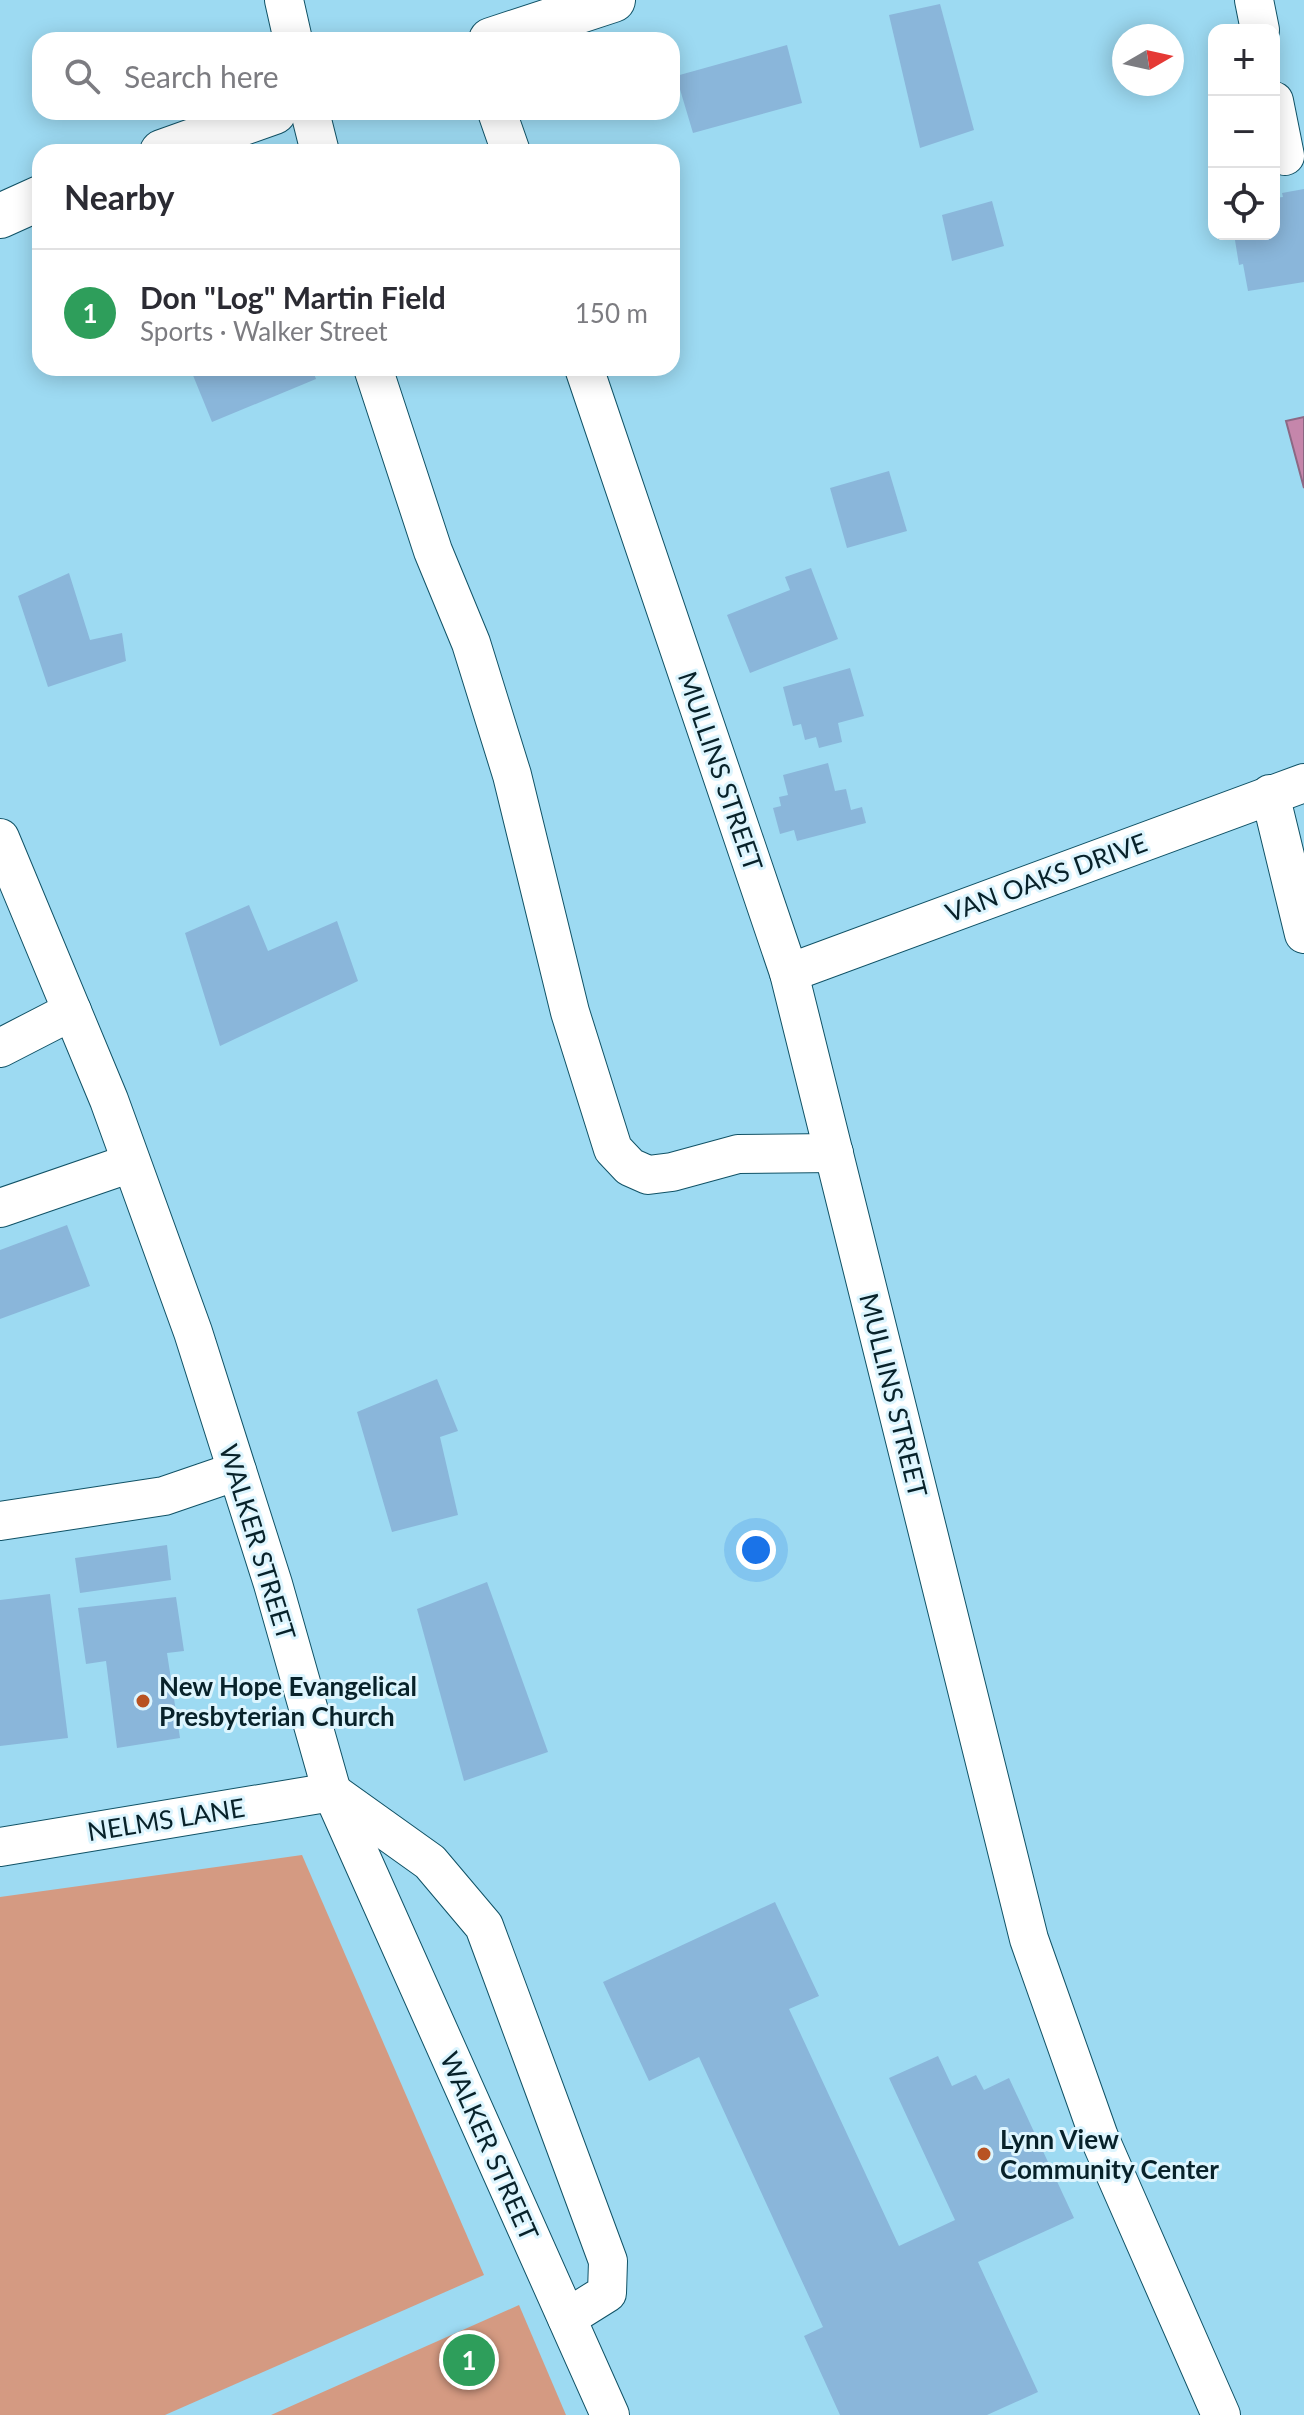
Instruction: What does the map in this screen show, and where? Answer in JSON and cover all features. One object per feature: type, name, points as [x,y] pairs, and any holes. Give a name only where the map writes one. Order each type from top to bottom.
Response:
[{"type":"main road","points":[[515,32],[613,0]]},
{"type":"main road","points":[[184,144],[252,120]]},
{"type":"main road","points":[[0,216],[32,202]]},
{"type":"street","points":[[284,0],[291,32]]},
{"type":"street","points":[[1254,0],[1259,24]]},
{"type":"street","points":[[312,120],[318,144]]},
{"type":"street","points":[[500,120],[508,144]]},
{"type":"street","points":[[1280,131],[1285,156]]},
{"type":"street","points":[[376,376],[433,551],[471,643],[512,775],[570,1012],[613,1149],[630,1167],[648,1175],[672,1172],[738,1154],[834,1153]]},
{"type":"street","name":"MULLINS STREET","points":[[587,376],[789,973],[1029,1939],[1099,2137],[1221,2415]]},
{"type":"street","points":[[1287,788],[1304,934]]},
{"type":"street","name":"VAN OAKS DRIVE","points":[[789,973],[1287,788]]},
{"type":"street","name":"WALKER STREET","points":[[0,838],[72,1011],[193,1332],[273,1584],[332,1792],[610,2415]]},
{"type":"street","points":[[0,1048],[72,1011]]},
{"type":"street","points":[[0,1208],[131,1163]]},
{"type":"street","points":[[0,1521],[164,1496],[237,1471]]},
{"type":"street","points":[[332,1792],[430,1862],[484,1926],[608,2261],[607,2293],[567,2318]]},
{"type":"street","name":"NELMS LANE","points":[[0,1847],[332,1792]]},
{"type":"shaded area","points":[[1304,417],[1304,488],[1286,421]]},
{"type":"shaded area","points":[[302,1855],[484,2275],[165,2415],[0,2415],[0,1897]]},
{"type":"shaded area","points":[[519,2305],[566,2415],[271,2415]]},
{"type":"building","points":[[940,4],[974,130],[920,148],[889,15]]},
{"type":"building","points":[[787,45],[802,103],[693,133],[680,89],[680,75]]},
{"type":"building","points":[[1304,189],[1304,282],[1248,291],[1235,240],[1280,240],[1282,193]]},
{"type":"building","points":[[992,201],[1004,246],[952,261],[942,215]]},
{"type":"building","points":[[193,376],[315,376],[316,379],[212,422]]},
{"type":"building","points":[[889,471],[907,531],[847,548],[830,488]]},
{"type":"building","points":[[811,568],[838,639],[750,673],[727,615],[790,590],[785,577]]},
{"type":"building","points":[[69,573],[90,640],[122,633],[126,661],[48,687],[18,596]]},
{"type":"building","points":[[850,668],[864,716],[838,723],[842,742],[819,748],[816,737],[805,740],[801,724],[793,726],[783,687]]},
{"type":"building","points":[[828,763],[835,791],[846,789],[851,810],[862,807],[866,823],[797,841],[794,830],[780,834],[773,808],[781,806],[779,797],[788,795],[783,775]]},
{"type":"building","points":[[249,905],[268,951],[337,921],[358,981],[220,1046],[185,933]]},
{"type":"building","points":[[67,1225],[90,1286],[0,1319],[0,1250]]},
{"type":"building","points":[[437,1379],[458,1431],[440,1437],[458,1515],[392,1532],[357,1412]]},
{"type":"building","points":[[167,1545],[171,1580],[80,1593],[75,1558]]},
{"type":"building","points":[[487,1582],[548,1752],[464,1781],[417,1609]]},
{"type":"building","points":[[50,1594],[68,1738],[0,1746],[0,1600]]},
{"type":"building","name":"New Hope Evangelical Presbyterian Church","points":[[176,1597],[184,1651],[167,1653],[180,1738],[117,1748],[106,1661],[86,1664],[78,1608]]},
{"type":"building","name":"Lynn View Community Center","points":[[775,1902],[819,1996],[789,2009],[899,2246],[955,2220],[889,2078],[938,2056],[952,2086],[976,2075],[984,2090],[1009,2078],[1074,2218],[978,2262],[1038,2392],[987,2415],[840,2415],[804,2336],[823,2327],[699,2057],[649,2081],[603,1982]]},
{"type":"place","name":"New Hope Evangelical Presbyterian Church","points":[[143,1701]]},
{"type":"place","name":"Lynn View Community Center","points":[[984,2154]]},
{"type":"place","name":"Don \"Log\" Martin Field","points":[[469,2360]]}]
